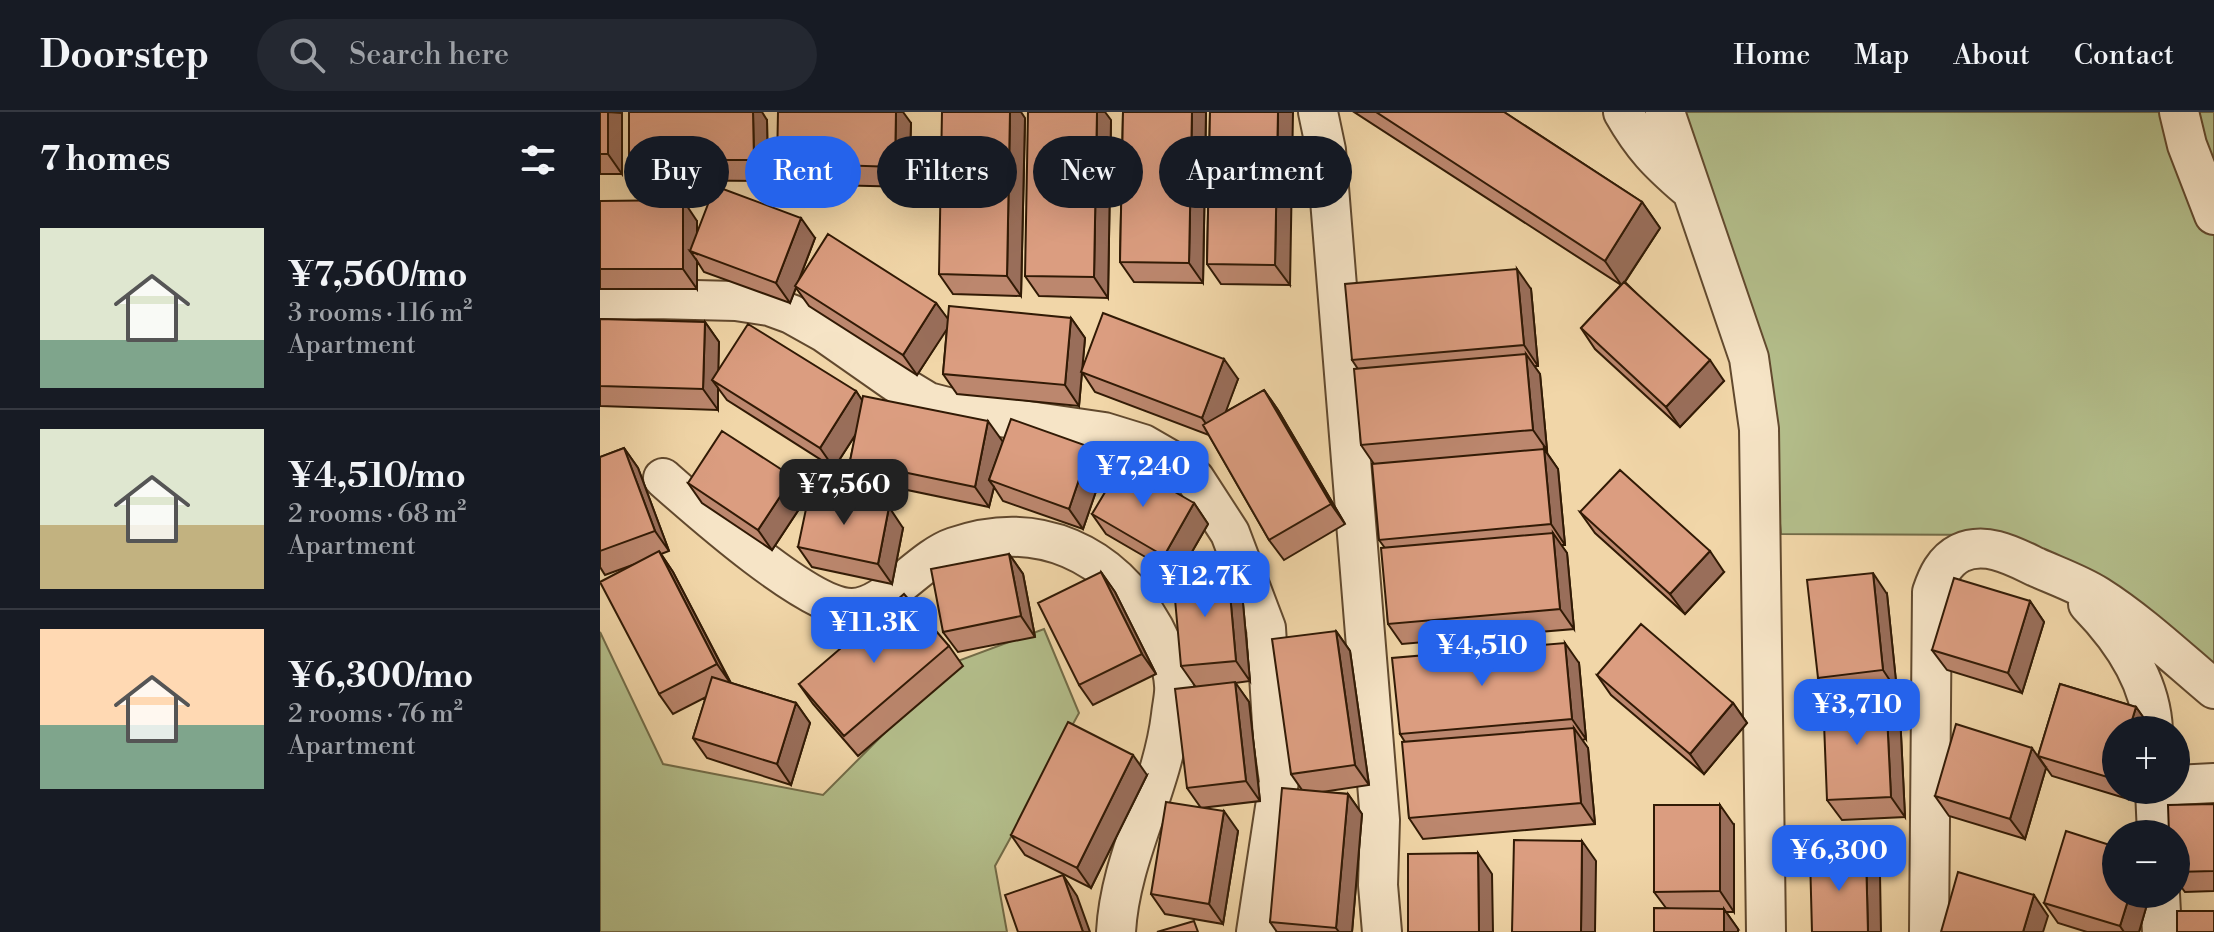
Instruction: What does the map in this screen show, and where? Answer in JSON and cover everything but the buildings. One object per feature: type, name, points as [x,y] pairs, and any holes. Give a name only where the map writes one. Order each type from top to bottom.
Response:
[{"type":"street","points":[[1318,112],[1326,150],[1380,820],[1378,885],[1382,932]]},
{"type":"street","points":[[1623,112],[1638,139],[1692,191]]},
{"type":"street","points":[[1665,112],[1749,358],[1759,429],[1766,932]]},
{"type":"street","points":[[2179,112],[2187,145],[2214,215]]},
{"type":"street","points":[[600,300],[736,301],[769,306],[825,333],[928,402],[970,412],[1104,432],[1143,444],[1195,479],[1230,533],[1266,628],[1273,739],[1279,781],[1256,932]]},
{"type":"street","points":[[663,478],[721,529],[803,589],[835,605],[852,608],[868,605],[930,559],[952,548],[975,541],[1004,538],[1053,542],[1077,550],[1120,581],[1145,612],[1167,652],[1174,685],[1163,759],[1125,877],[1116,932]]},
{"type":"street","points":[[1929,932],[1932,592],[1949,560],[1968,550],[1983,548],[2003,552],[2096,595],[2135,622],[2214,689]]},
{"type":"street","points":[[2064,580],[2107,624],[2143,681],[2152,716]]},
{"type":"street","points":[[2190,784],[2214,783]]},
{"type":"street","points":[[2161,908],[2162,932]]},
{"type":"green space","points":[[1681,112],[2214,112],[2214,678],[2000,535],[1781,534],[1765,367]]},
{"type":"green space","points":[[1044,629],[1079,713],[995,866],[1007,932],[600,932],[600,632],[663,764],[823,795],[955,662]]}]
